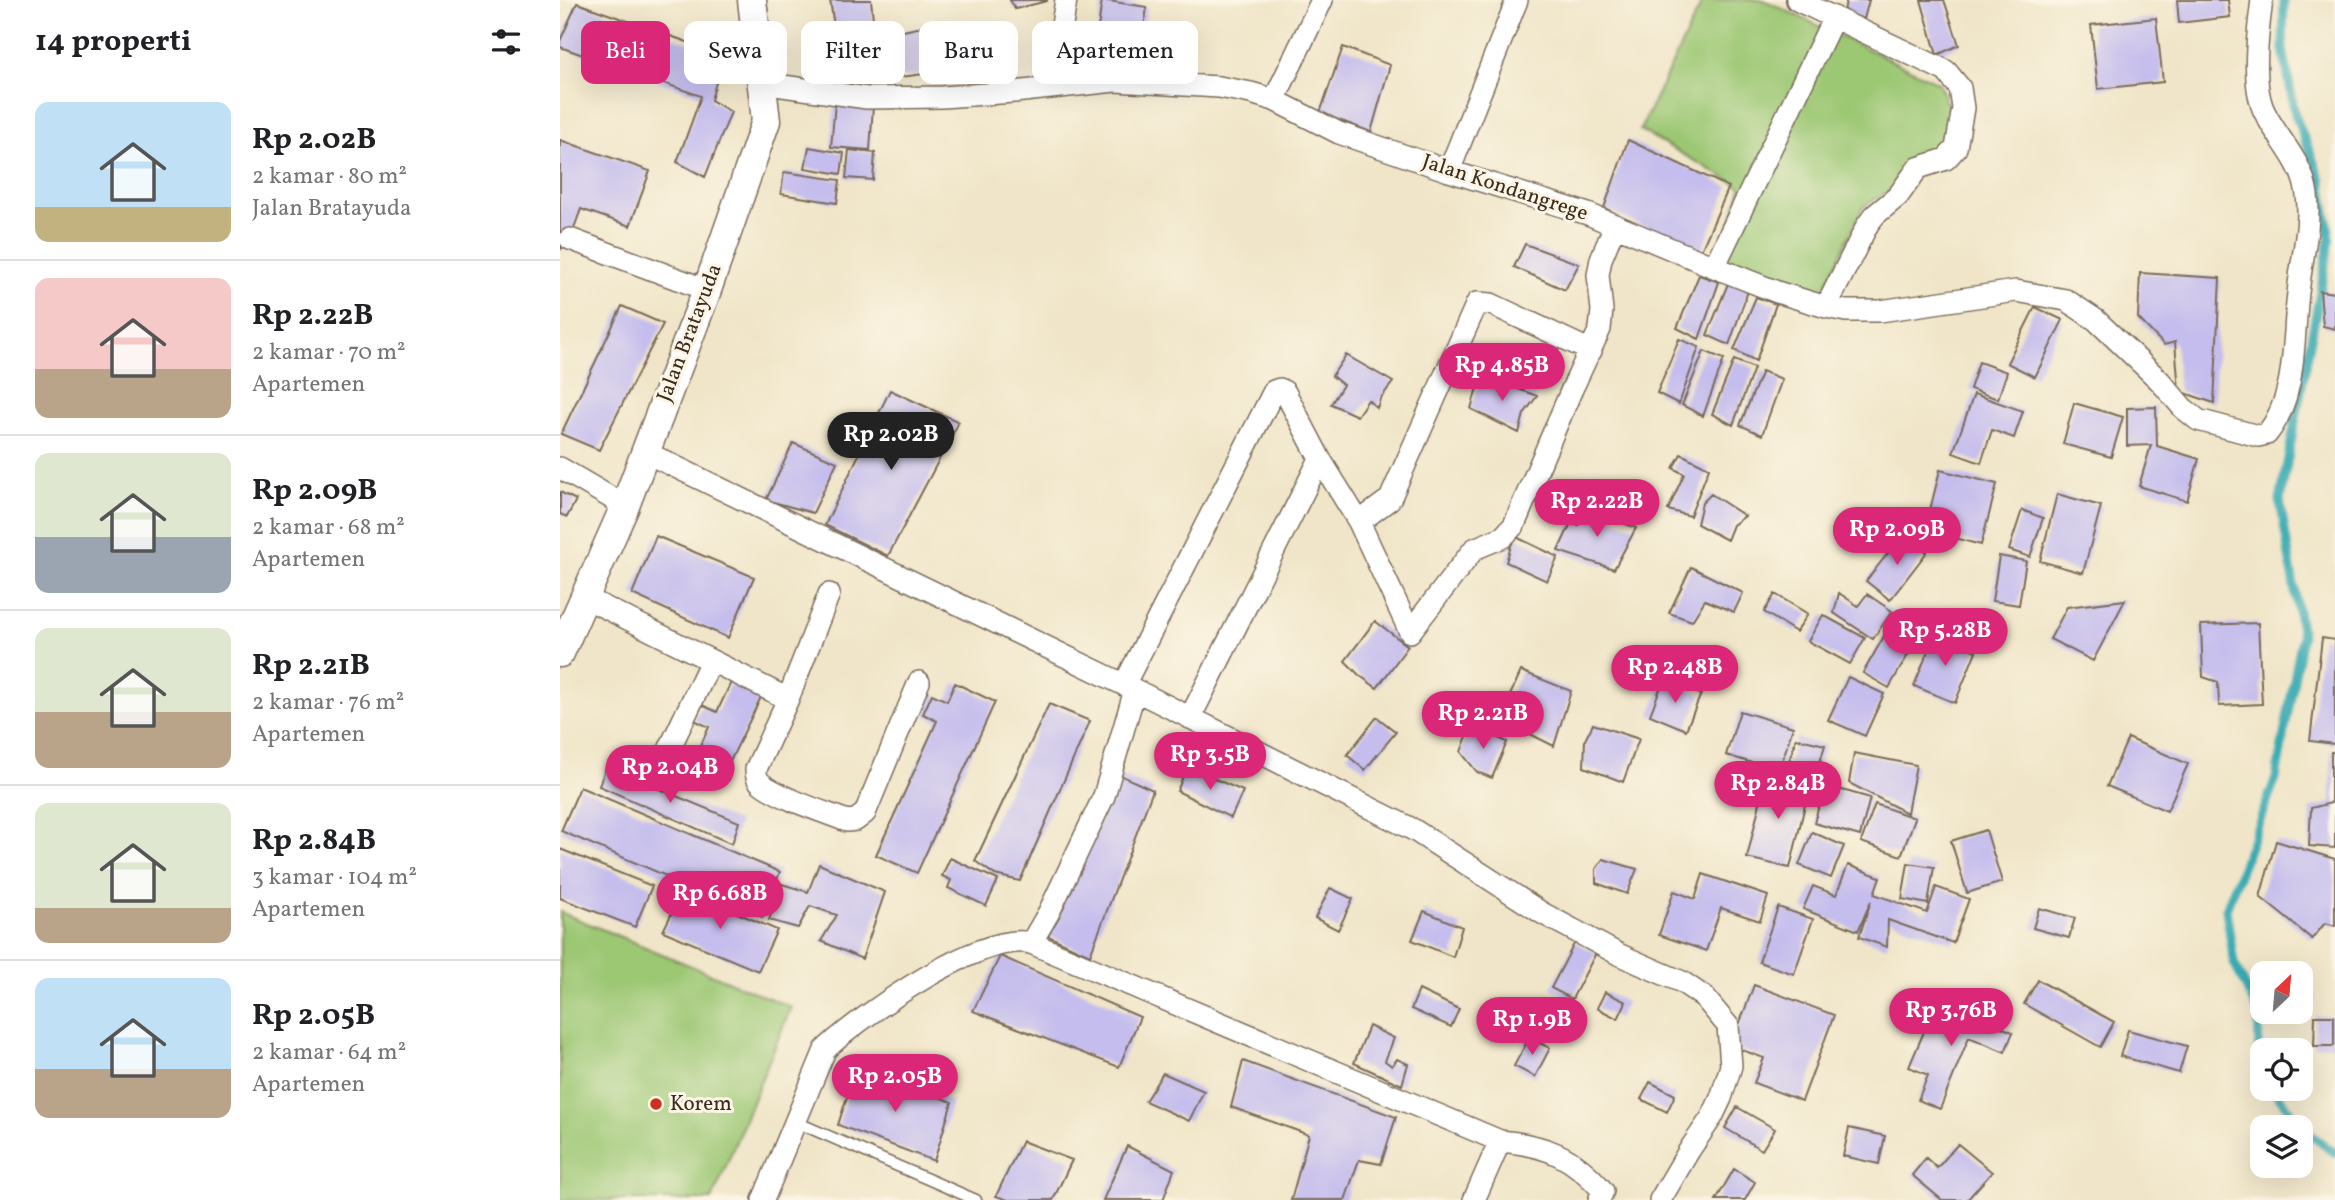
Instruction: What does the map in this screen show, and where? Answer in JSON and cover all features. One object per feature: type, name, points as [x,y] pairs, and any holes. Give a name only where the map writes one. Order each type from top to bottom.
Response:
[{"type":"street","name":"Jalan Bratayuda","points":[[752,0],[755,21]]},
{"type":"street","points":[[1052,88],[1066,0]]},
{"type":"street","points":[[1274,100],[1322,0]]},
{"type":"street","points":[[1449,171],[1517,0]]},
{"type":"street","points":[[1797,0],[1947,71],[1960,88],[1963,108],[1956,148],[1946,159],[1918,168],[1898,196],[1875,215],[1826,307]]},
{"type":"street","name":"Jalan Kondangrege","points":[[769,84],[867,98],[942,97],[1115,81],[1219,87],[1274,100],[1339,133],[1449,171],[1588,214],[1777,292],[1826,307],[1846,311],[1880,311],[2016,290],[2066,300],[2096,320],[2198,420],[2258,436],[2267,434],[2278,416],[2295,350],[2298,287],[2306,237],[2307,195],[2295,158],[2263,109],[2258,83],[2262,0]]},
{"type":"street","points":[[1714,267],[1834,17]]},
{"type":"street","name":"Jalan Bratayuda","points":[[560,653],[625,506],[708,290],[766,121],[762,84]]},
{"type":"street","points":[[1031,943],[1049,912],[1104,796],[1130,687],[1274,391],[1280,389],[1285,392],[1320,459],[1359,522],[1410,632],[1474,549],[1503,537],[1514,525],[1600,329],[1602,310],[1598,275],[1601,259],[1615,225]]},
{"type":"street","points":[[570,239],[708,290]]},
{"type":"street","points":[[1359,522],[1390,499],[1477,303],[1491,304],[1591,351]]},
{"type":"street","points":[[645,452],[1130,687],[1413,830],[1542,913],[1620,955],[1682,982],[1704,997],[1728,1026],[1731,1066],[1712,1117],[1660,1200]]},
{"type":"street","points":[[1190,718],[1320,459]]},
{"type":"street","points":[[560,468],[625,506]]},
{"type":"street","points":[[829,594],[788,699],[756,769],[757,778],[762,784],[846,821],[852,821],[866,813],[919,682]]},
{"type":"street","points":[[586,598],[788,699]]},
{"type":"street","points":[[667,754],[711,661]]},
{"type":"street","points":[[763,1200],[825,1050],[915,983],[996,944],[1019,940],[1500,1141],[1524,1143],[1557,1153],[1586,1171],[1604,1191],[1599,1200]]},
{"type":"street","points":[[1474,1200],[1500,1141]]},
{"type":"lane","points":[[796,1122],[976,1200]]},
{"type":"green space","points":[[1703,0],[1764,0],[1939,83],[1950,112],[1941,145],[1903,164],[1894,187],[1863,207],[1822,293],[1721,257],[1741,187],[1640,130]]},
{"type":"green space","name":"Korem","points":[[560,912],[791,1007],[712,1200],[560,1200]]},
{"type":"building","points":[[830,0],[871,0],[873,21],[833,21]]},
{"type":"building","points":[[1010,0],[1047,0],[1047,1],[1015,9]]},
{"type":"building","points":[[1102,0],[1147,7],[1145,21],[1099,21]]},
{"type":"building","points":[[1846,0],[1869,0],[1864,19],[1844,12]]},
{"type":"building","points":[[1921,0],[1944,0],[1959,45],[1937,55]]},
{"type":"building","points":[[2177,0],[2228,0],[2230,17],[2179,23]]},
{"type":"building","points":[[577,3],[628,21],[581,21],[581,54],[560,47],[560,41]]},
{"type":"building","points":[[2156,18],[2163,82],[2098,89],[2091,25]]},
{"type":"building","points":[[919,28],[919,75],[905,77],[905,31]]},
{"type":"building","points":[[670,36],[684,41],[684,84],[716,84],[711,100],[731,112],[705,177],[677,162],[701,96],[666,84],[670,84]]},
{"type":"building","points":[[1343,47],[1390,65],[1371,132],[1320,113]]},
{"type":"building","points":[[835,103],[873,106],[870,150],[831,147]]},
{"type":"building","points":[[560,140],[650,171],[630,226],[581,209],[570,239],[560,250]]},
{"type":"building","points":[[1628,140],[1729,187],[1700,253],[1604,208]]},
{"type":"building","points":[[809,147],[844,153],[841,174],[805,168]]},
{"type":"building","points":[[849,150],[875,153],[873,180],[846,178]]},
{"type":"building","points":[[784,172],[840,180],[837,203],[781,194]]},
{"type":"building","points":[[1525,244],[1579,264],[1565,290],[1514,267]]},
{"type":"building","points":[[2140,273],[2220,278],[2214,403],[2179,391],[2175,342],[2164,345],[2138,318]]},
{"type":"building","points":[[1699,275],[1719,282],[1699,339],[1677,328]]},
{"type":"building","points":[[1729,281],[1749,288],[1729,345],[1707,335]]},
{"type":"building","points":[[2320,291],[2335,293],[2335,329],[2323,326]]},
{"type":"building","points":[[1756,297],[1776,304],[1756,361],[1734,350]]},
{"type":"building","points":[[622,306],[663,324],[599,450],[561,434]]},
{"type":"building","points":[[2035,307],[2063,320],[2035,377],[2007,363]]},
{"type":"building","points":[[1679,339],[1699,347],[1679,404],[1657,393]]},
{"type":"building","points":[[1704,351],[1724,359],[1703,416],[1682,405]]},
{"type":"building","points":[[1346,355],[1393,382],[1380,399],[1377,408],[1368,400],[1357,416],[1331,404],[1343,385],[1332,376]]},
{"type":"building","points":[[1734,360],[1754,368],[1733,425],[1712,414]]},
{"type":"building","points":[[1979,362],[2007,372],[1998,399],[1970,389]]},
{"type":"building","points":[[1762,371],[1782,379],[1762,435],[1740,425]]},
{"type":"building","points":[[1486,377],[1537,396],[1524,414],[1519,433],[1471,409],[1476,391]]},
{"type":"building","points":[[890,390],[959,422],[888,556],[825,525]]},
{"type":"building","points":[[1974,394],[2023,411],[2014,438],[1992,430],[1981,463],[1953,453]]},
{"type":"building","points":[[2074,403],[2123,417],[2111,457],[2063,444]]},
{"type":"building","points":[[2156,407],[2157,446],[2199,459],[2187,501],[2139,486],[2151,445],[2127,446],[2127,408]]},
{"type":"building","points":[[793,443],[837,462],[813,513],[766,500]]},
{"type":"building","points":[[1681,454],[1709,468],[1690,516],[1668,510],[1684,474],[1673,468]]},
{"type":"building","points":[[1940,470],[1997,484],[1981,545],[1925,530]]},
{"type":"building","points":[[560,492],[576,500],[567,517],[560,514]]},
{"type":"building","points":[[1711,494],[1745,516],[1733,525],[1727,540],[1697,524],[1702,503]]},
{"type":"building","points":[[2057,494],[2101,506],[2083,573],[2040,561]]},
{"type":"building","points":[[1585,508],[1636,528],[1614,569],[1558,551],[1570,525],[1578,525]]},
{"type":"building","points":[[2022,510],[2043,518],[2030,557],[2009,550]]},
{"type":"building","points":[[1904,533],[1927,552],[1890,600],[1866,581]]},
{"type":"building","points":[[656,536],[754,577],[728,638],[632,594]]},
{"type":"building","points":[[1514,536],[1558,557],[1547,581],[1506,562]]},
{"type":"building","points":[[1999,556],[2026,561],[2019,605],[1992,601]]},
{"type":"building","points":[[1691,567],[1743,593],[1734,612],[1705,600],[1692,621],[1669,613]]},
{"type":"building","points":[[1839,593],[1858,606],[1867,594],[1892,611],[1873,639],[1834,613]]},
{"type":"building","points":[[1775,594],[1808,614],[1796,632],[1764,612]]},
{"type":"building","points":[[2125,600],[2093,661],[2050,639],[2067,607]]},
{"type":"building","points":[[1899,610],[1925,625],[1889,688],[1863,673]]},
{"type":"building","points":[[1823,615],[1865,638],[1850,664],[1808,641]]},
{"type":"building","points":[[1375,621],[1408,646],[1377,688],[1345,661]]},
{"type":"building","points":[[2258,623],[2262,704],[2219,706],[2218,682],[2203,677],[2201,625]]},
{"type":"building","points":[[1935,634],[1976,651],[1955,703],[1914,686]]},
{"type":"building","points":[[2322,638],[2335,640],[2335,744],[2310,741]]},
{"type":"building","points":[[1521,671],[1571,691],[1554,746],[1520,729],[1528,712],[1507,702]]},
{"type":"building","points":[[1848,677],[1884,694],[1865,736],[1828,720]]},
{"type":"building","points":[[732,680],[762,695],[723,776],[693,762],[709,727],[694,720],[702,705],[717,712]]},
{"type":"building","points":[[1663,681],[1701,694],[1686,730],[1650,715]]},
{"type":"building","points":[[955,683],[995,702],[917,873],[876,855],[937,721],[923,714],[932,694],[947,701]]},
{"type":"building","points":[[1049,704],[1090,721],[1020,881],[995,875],[975,861]]},
{"type":"building","points":[[1740,711],[1793,727],[1779,771],[1726,755]]},
{"type":"building","points":[[1377,717],[1396,732],[1365,770],[1347,755]]},
{"type":"building","points":[[1593,724],[1639,739],[1623,782],[1584,767],[1585,740]]},
{"type":"building","points":[[1471,725],[1507,742],[1492,778],[1477,772],[1461,752]]},
{"type":"building","points":[[1796,738],[1825,745],[1816,776],[1787,768]]},
{"type":"building","points":[[2128,738],[2188,764],[2167,811],[2107,786]]},
{"type":"building","points":[[2331,752],[2335,752],[2335,848],[2309,846],[2311,808],[2331,803]]},
{"type":"building","points":[[1854,753],[1916,765],[1907,813],[1849,783]]},
{"type":"building","points":[[606,767],[739,822],[732,844],[599,786]]},
{"type":"building","points":[[1187,767],[1243,791],[1231,818],[1177,791]]},
{"type":"building","points":[[1767,773],[1810,784],[1790,868],[1747,858]]},
{"type":"building","points":[[1120,775],[1153,790],[1090,955],[1048,936]]},
{"type":"building","points":[[1825,785],[1870,798],[1860,836],[1814,823]]},
{"type":"building","points":[[580,787],[780,872],[762,917],[561,831]]},
{"type":"building","points":[[1875,804],[1915,818],[1901,856],[1861,842]]},
{"type":"building","points":[[1986,830],[2002,882],[1967,893],[1951,841]]},
{"type":"building","points":[[1812,832],[1844,846],[1831,878],[1799,865]]},
{"type":"building","points":[[2276,841],[2335,859],[2335,926],[2325,923],[2312,939],[2260,897]]},
{"type":"building","points":[[560,849],[652,886],[635,927],[560,898]]},
{"type":"building","points":[[950,858],[998,880],[986,906],[948,888],[951,880],[942,876]]},
{"type":"building","points":[[1603,859],[1637,869],[1627,894],[1596,883],[1596,869]]},
{"type":"building","points":[[1908,863],[1934,867],[1928,904],[1902,899]]},
{"type":"building","points":[[819,864],[885,892],[862,959],[821,941],[837,915],[810,906],[798,928],[769,920],[782,884],[808,892]]},
{"type":"building","points":[[1848,865],[1880,877],[1874,894],[1927,913],[1936,887],[1969,899],[1953,943],[1888,920],[1887,947],[1859,937],[1871,901],[1858,931],[1803,909],[1813,886],[1836,895]]},
{"type":"building","points":[[1703,874],[1768,896],[1760,921],[1721,908],[1706,951],[1659,935],[1674,891],[1695,899]]},
{"type":"building","points":[[1330,888],[1353,899],[1338,930],[1315,918]]},
{"type":"building","points":[[683,890],[777,930],[758,971],[663,931]]},
{"type":"building","points":[[1778,907],[1813,919],[1794,974],[1759,962]]},
{"type":"building","points":[[2039,908],[2075,918],[2069,938],[2033,928]]},
{"type":"building","points":[[1424,911],[1462,927],[1453,957],[1412,940]]},
{"type":"building","points":[[1575,942],[1596,953],[1572,999],[1551,988]]},
{"type":"building","points":[[1000,956],[1140,1017],[1119,1067],[973,1011]]},
{"type":"building","points":[[2038,980],[2114,1022],[2100,1047],[2024,1004]]},
{"type":"building","points":[[1754,985],[1834,1015],[1802,1101],[1754,1083],[1764,1058],[1731,1046]]},
{"type":"building","points":[[1419,990],[1459,1009],[1451,1027],[1411,1009]]},
{"type":"building","points":[[1605,992],[1626,1002],[1618,1019],[1597,1008]]},
{"type":"building","points":[[1937,1001],[2013,1032],[2005,1052],[1969,1037],[1940,1109],[1918,1100],[1928,1075],[1909,1067]]},
{"type":"building","points":[[2315,1016],[2334,1016],[2334,1046],[2314,1046]]},
{"type":"building","points":[[1369,1026],[1394,1038],[1385,1061],[1392,1066],[1397,1059],[1408,1064],[1402,1085],[1354,1063]]},
{"type":"building","points":[[2128,1030],[2187,1046],[2179,1073],[2120,1056]]},
{"type":"building","points":[[1529,1038],[1550,1048],[1535,1077],[1514,1066]]},
{"type":"building","points":[[1243,1061],[1396,1117],[1381,1164],[1359,1160],[1345,1200],[1291,1200],[1309,1135],[1231,1107]]},
{"type":"building","points":[[857,1066],[952,1102],[934,1161],[838,1125]]},
{"type":"building","points":[[1163,1073],[1204,1091],[1189,1121],[1145,1101]]},
{"type":"building","points":[[1650,1082],[1675,1095],[1667,1112],[1641,1099]]},
{"type":"building","points":[[1737,1107],[1775,1129],[1762,1150],[1725,1128]]},
{"type":"building","points":[[1849,1128],[1885,1136],[1879,1164],[1843,1156]]},
{"type":"building","points":[[1022,1141],[1072,1160],[1053,1200],[1008,1200],[996,1196]]},
{"type":"building","points":[[1958,1144],[1992,1172],[1967,1200],[1942,1200],[1912,1175],[1926,1158],[1937,1168]]},
{"type":"building","points":[[1127,1146],[1174,1170],[1163,1200],[1103,1200]]},
{"type":"building","points":[[1734,1169],[1755,1182],[1745,1200],[1716,1200]]},
{"type":"waterway","points":[[2259,1038],[2259,1014],[2234,963],[2226,909],[2276,778],[2302,636],[2280,500],[2330,240],[2321,180],[2295,115],[2283,48],[2284,0]]},
{"type":"waterway","points":[[2282,1101],[2307,1132],[2335,1153]]},
{"type":"place","name":"Korem","points":[[656,1104]]}]
